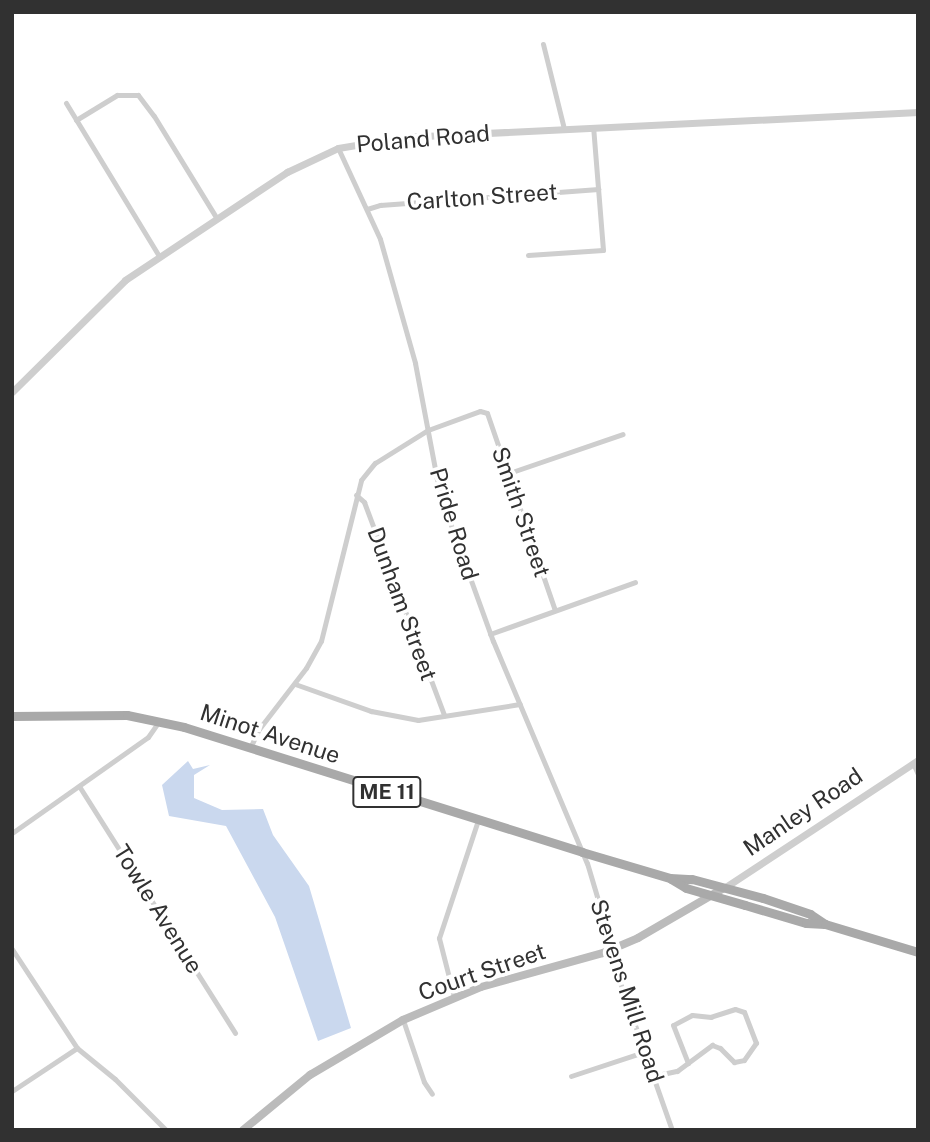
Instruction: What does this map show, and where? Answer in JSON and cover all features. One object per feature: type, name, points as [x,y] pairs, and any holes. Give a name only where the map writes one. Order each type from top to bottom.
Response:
[{"type":"main road","name":"Minot Avenue","points":[[12,716],[114,714],[159,720],[582,852],[670,878],[692,879],[810,914],[825,924]]},
{"type":"main road","name":"Minot Avenue","points":[[670,878],[686,888],[806,923],[825,924],[918,952]]},
{"type":"main road","name":"Manley Road","points":[[710,895],[724,888]]},
{"type":"main road","name":"Court Street","points":[[243,1130],[310,1075],[403,1020],[454,997],[610,950],[638,938],[710,895]]},
{"type":"street","points":[[543,44],[564,129]]},
{"type":"street","points":[[76,120],[117,95],[138,95],[154,116],[217,219]]},
{"type":"street","points":[[66,103],[159,256]]},
{"type":"street","name":"Poland Road","points":[[12,392],[105,298],[159,256],[304,162],[338,148],[404,137],[918,113]]},
{"type":"street","points":[[528,255],[603,250],[593,127]]},
{"type":"street","name":"Pride Road","points":[[338,148],[380,239],[399,306],[443,503],[490,634],[582,852]]},
{"type":"street","name":"Carlton Street","points":[[367,209],[380,205],[598,189]]},
{"type":"street","name":"Smith Street","points":[[428,430],[480,411],[487,413],[555,610]]},
{"type":"street","points":[[250,748],[259,729],[317,651],[327,623],[356,495],[371,467],[428,430]]},
{"type":"street","points":[[509,472],[623,434]]},
{"type":"street","name":"Dunham Street","points":[[356,495],[364,502],[444,715]]},
{"type":"street","points":[[490,634],[635,582]]},
{"type":"street","points":[[295,684],[386,715],[418,720],[520,704]]},
{"type":"street","points":[[12,833],[148,737],[159,720]]},
{"type":"street","points":[[915,761],[918,774]]},
{"type":"street","name":"Manley Road","points":[[724,888],[915,761]]},
{"type":"street","name":"Towle Avenue","points":[[79,786],[236,1033]]},
{"type":"street","points":[[454,997],[439,937],[478,820]]},
{"type":"street","name":"Stevens Mill Road","points":[[582,852],[610,950],[672,1130]]},
{"type":"street","points":[[12,949],[77,1048],[115,1079],[166,1130]]},
{"type":"street","points":[[653,1076],[677,1071],[688,1063],[712,1045],[720,1048],[734,1062],[744,1060],[756,1043],[744,1012],[735,1009],[711,1017],[692,1015],[673,1025],[688,1063]]},
{"type":"street","points":[[403,1020],[424,1082],[432,1094]]},
{"type":"street","points":[[12,1091],[77,1048]]},
{"type":"street","points":[[571,1076],[644,1052]]},
{"type":"water","points":[[188,761],[193,769],[210,765],[194,775],[194,798],[222,810],[263,809],[273,835],[309,886],[351,1028],[318,1041],[275,917],[226,826],[169,816],[162,785]]}]
